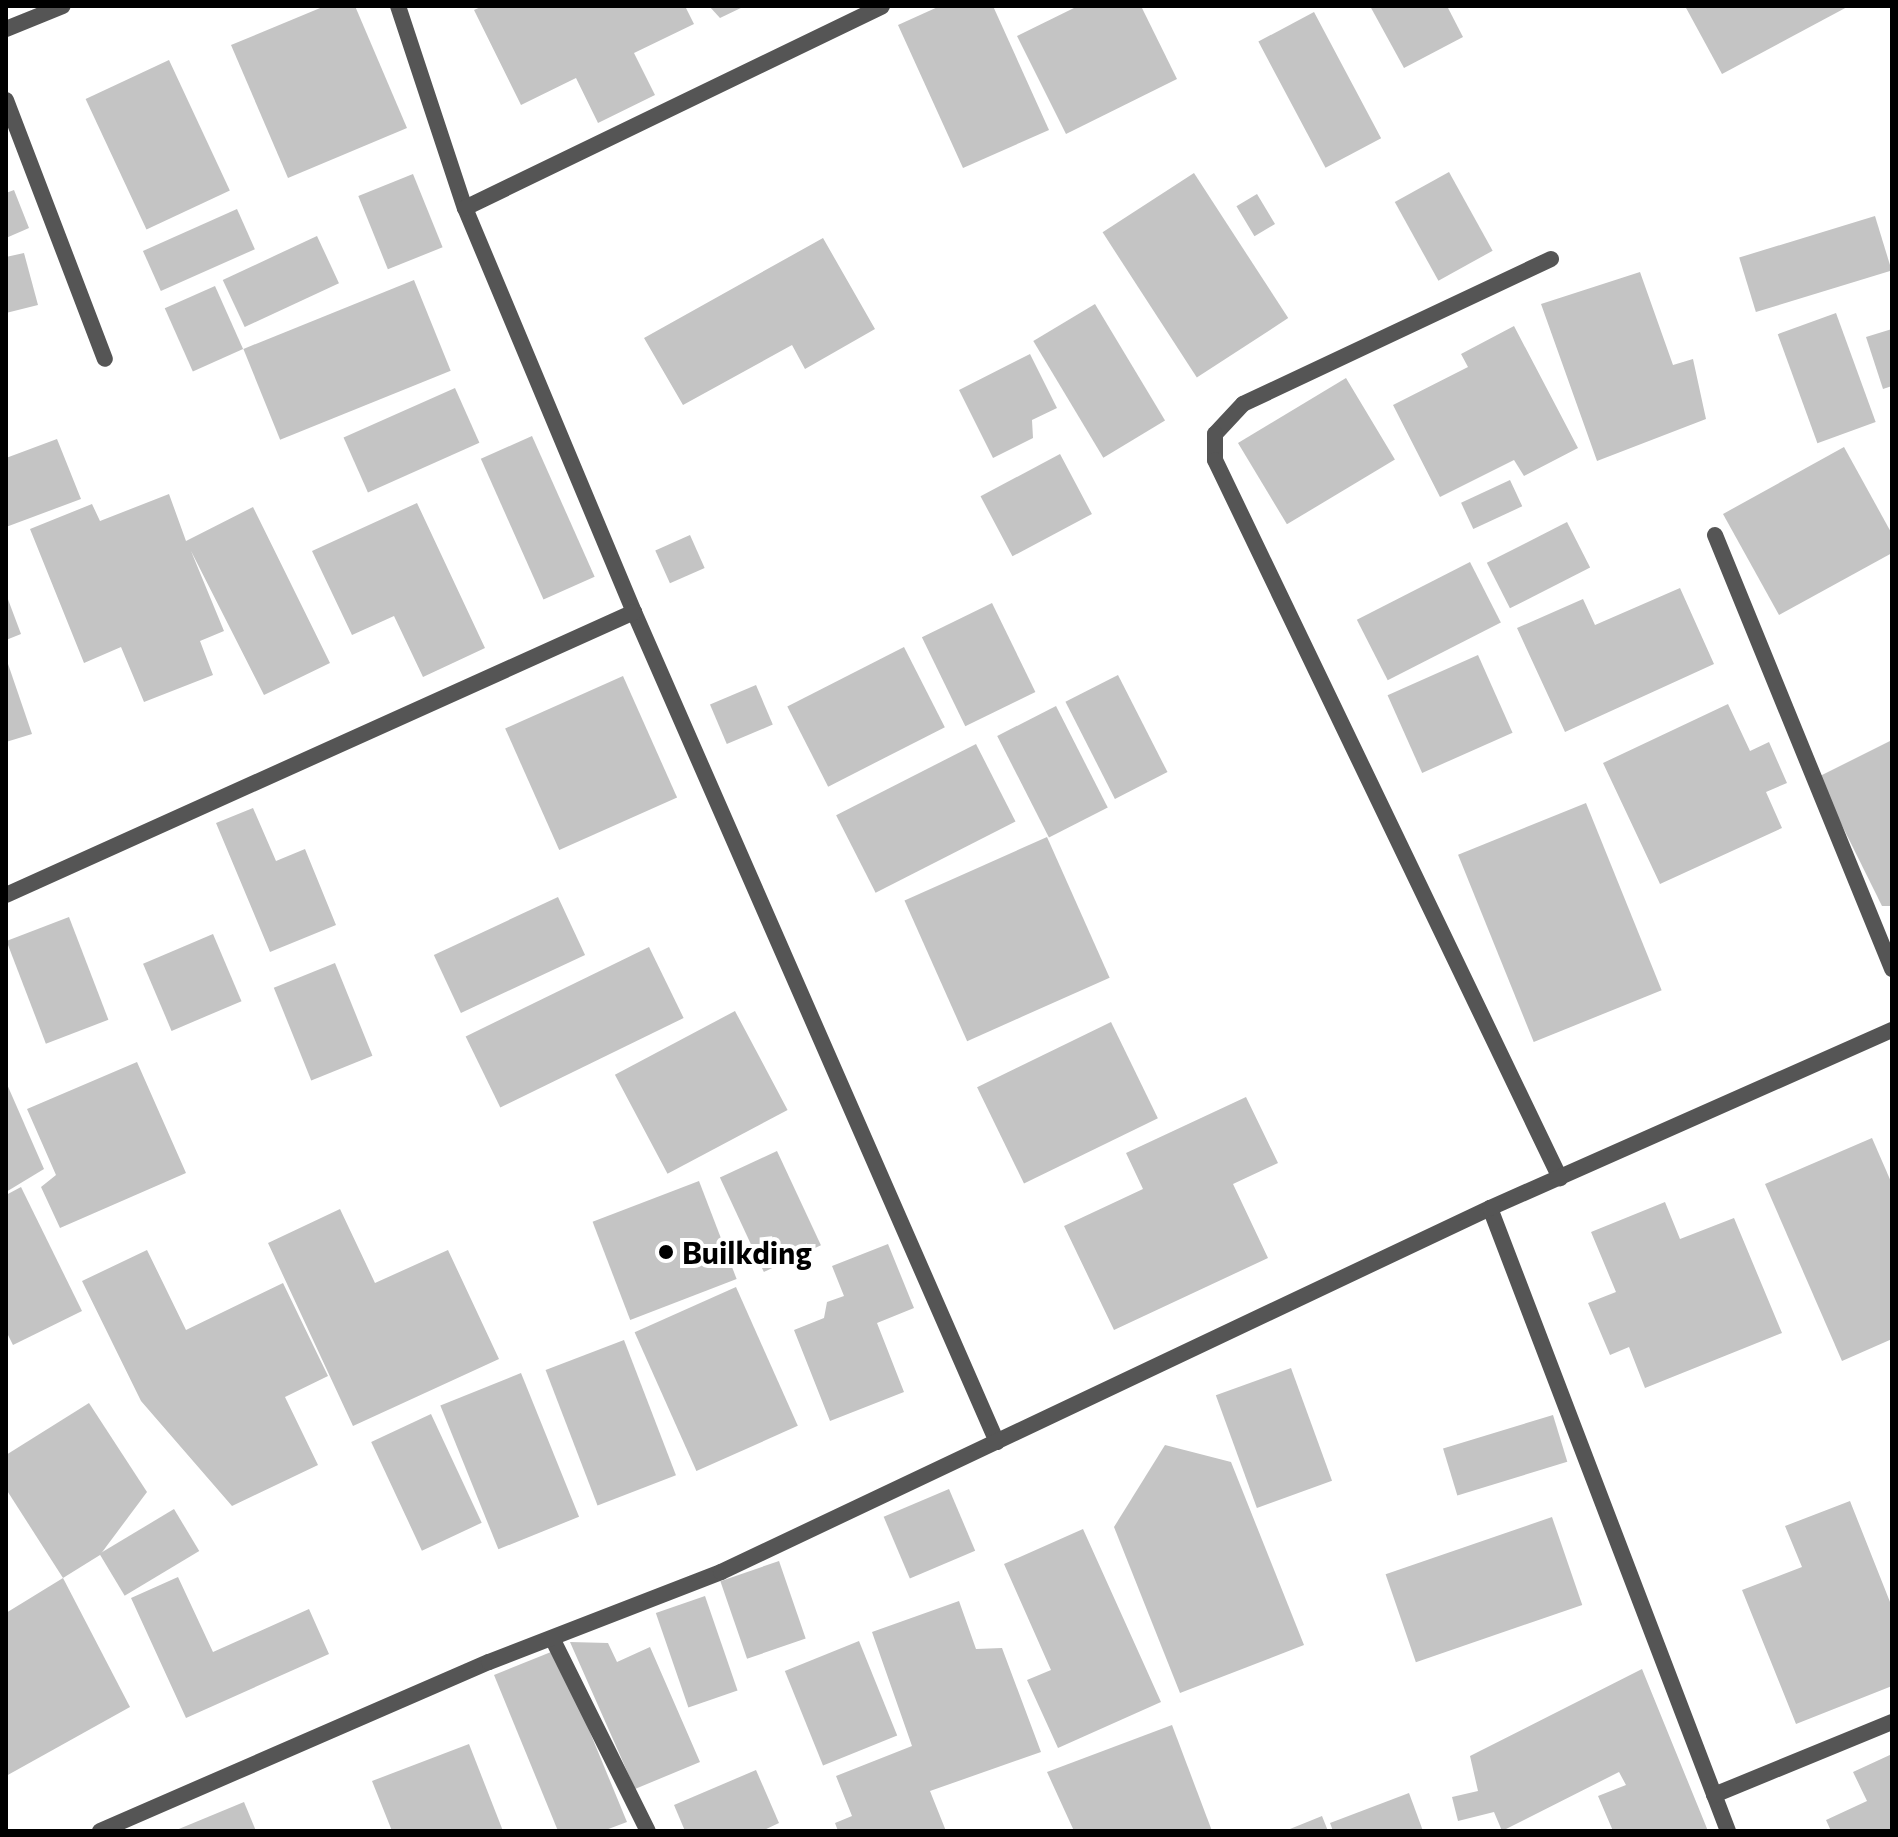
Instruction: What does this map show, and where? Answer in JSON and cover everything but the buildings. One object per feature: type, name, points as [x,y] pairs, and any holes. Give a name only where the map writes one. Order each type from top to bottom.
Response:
[{"type":"street","points":[[6,29],[63,6]]},
{"type":"street","points":[[398,6],[465,208],[634,612],[997,1442]]},
{"type":"street","points":[[465,208],[882,6]]},
{"type":"street","points":[[6,100],[105,359]]},
{"type":"street","points":[[1551,259],[1243,404],[1215,434],[1215,460],[1560,1178]]},
{"type":"street","points":[[1715,535],[1892,969]]},
{"type":"street","points":[[6,895],[634,612]]},
{"type":"street","points":[[100,1831],[489,1662],[553,1640],[721,1572],[1490,1208],[1892,1030]]},
{"type":"street","points":[[1490,1208],[1728,1831]]},
{"type":"street","points":[[553,1640],[648,1831]]},
{"type":"street","points":[[1714,1795],[1892,1722]]},
{"type":"place","name":"Builkding","points":[[666,1252]]}]
